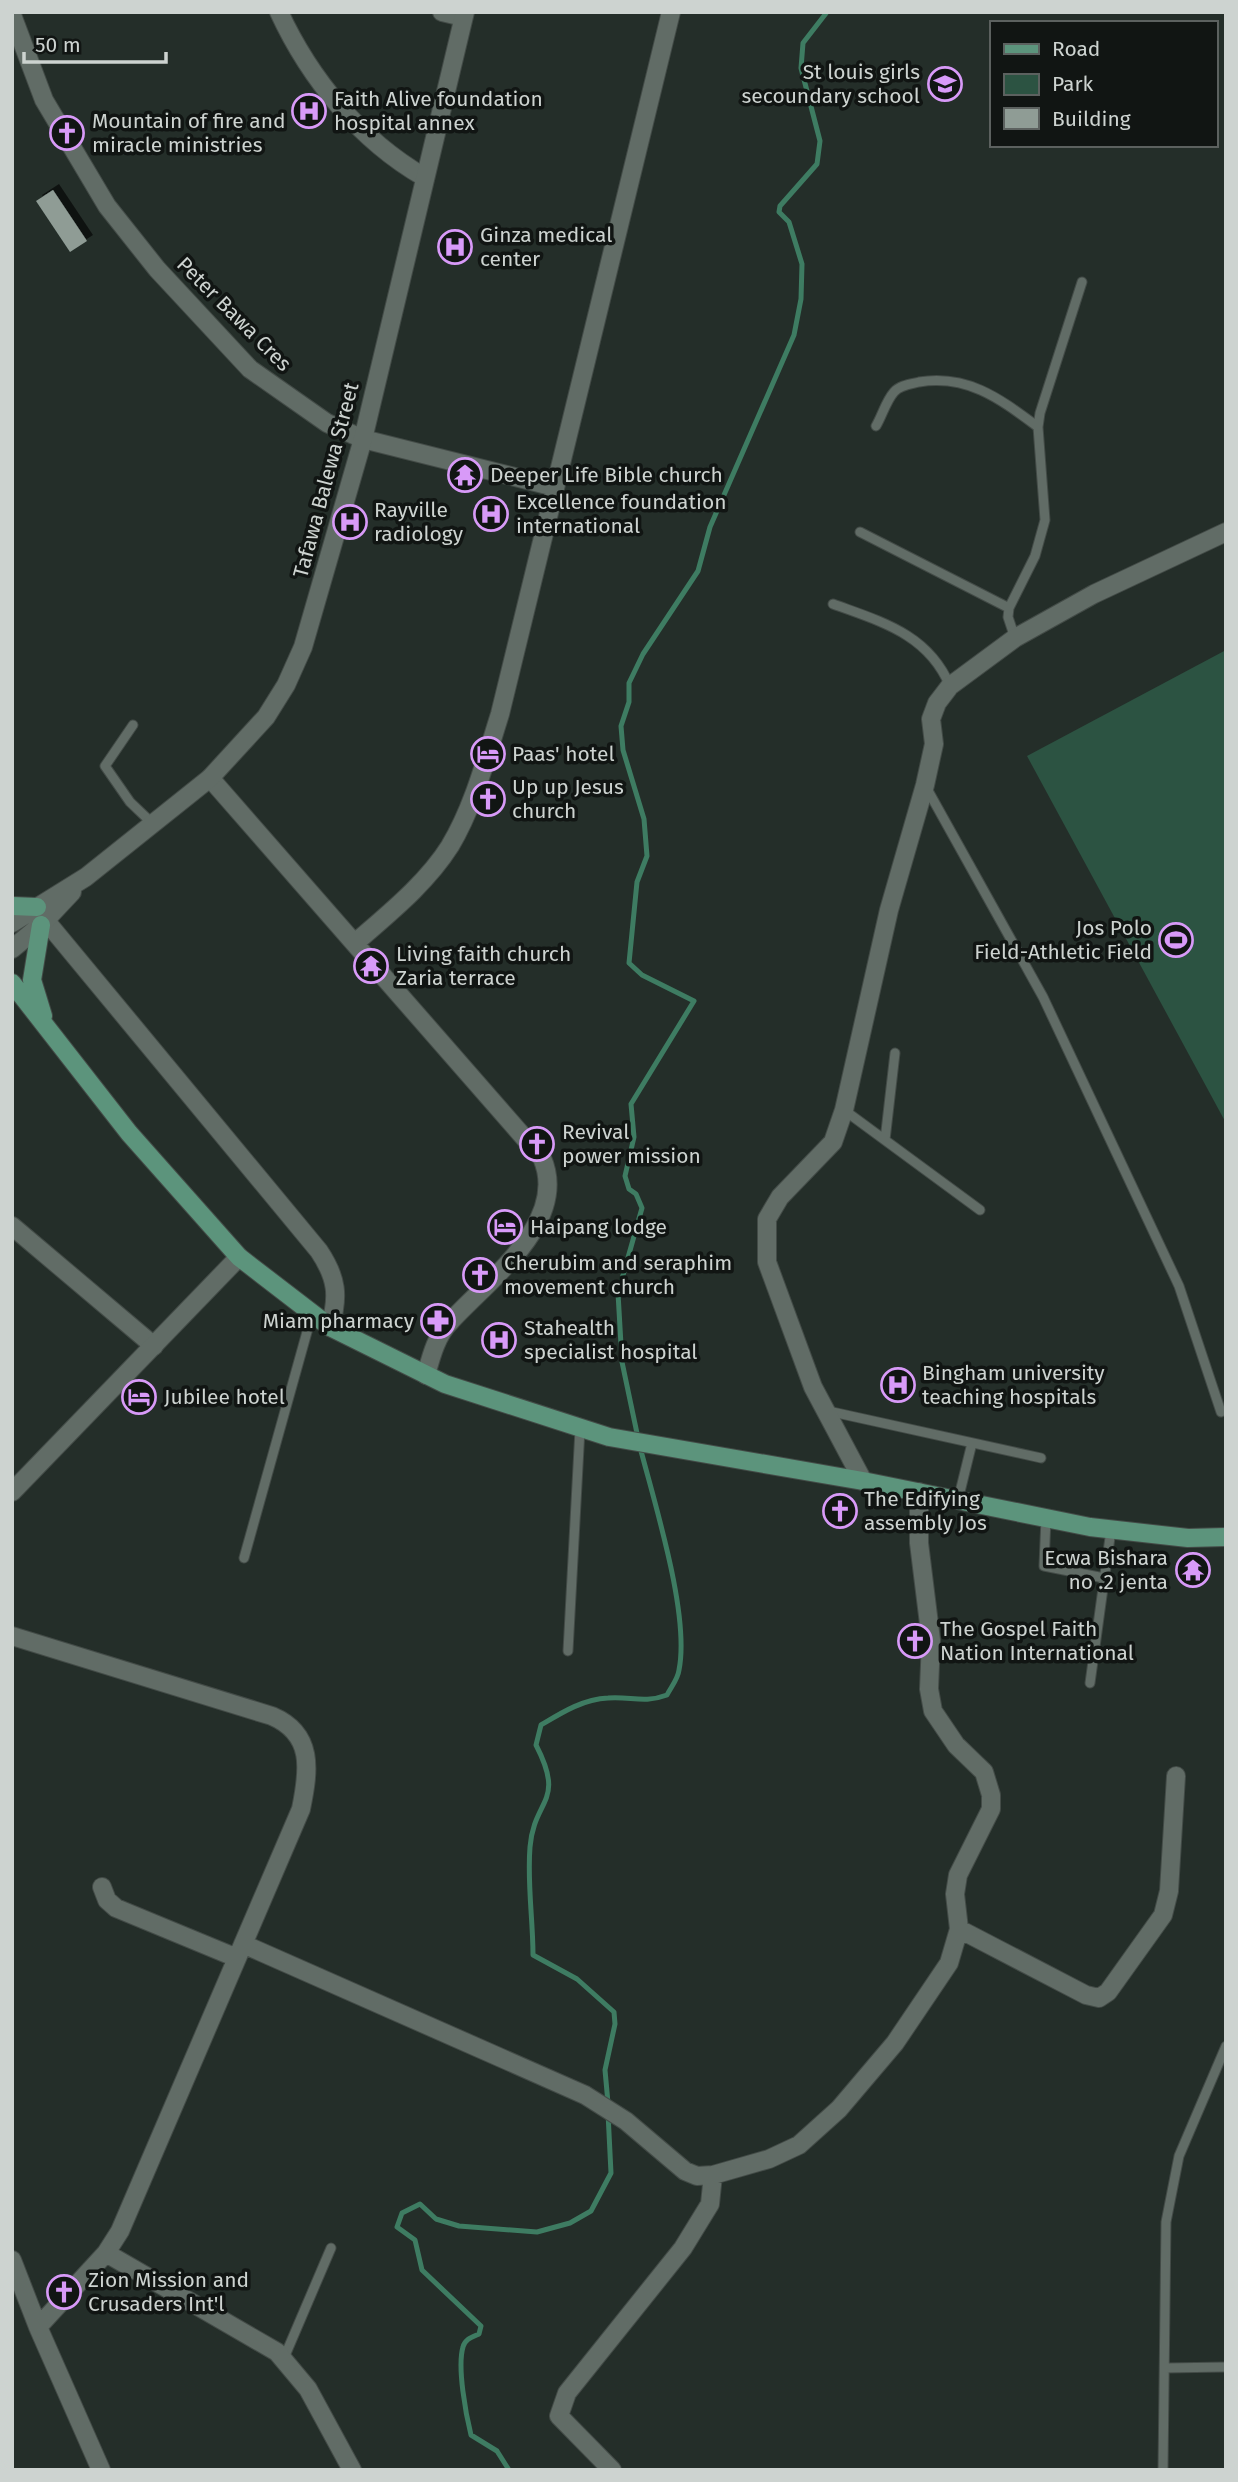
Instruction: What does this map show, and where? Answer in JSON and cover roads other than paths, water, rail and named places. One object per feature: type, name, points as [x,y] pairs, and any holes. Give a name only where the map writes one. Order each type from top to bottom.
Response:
[{"type":"main road","points":[[12,906],[41,918],[32,980],[51,1036]]},
{"type":"main road","points":[[12,983],[129,1133],[239,1257],[330,1327],[426,1375],[517,1410],[609,1437],[863,1481],[1111,1530],[1188,1538],[1226,1537]]},
{"type":"street","points":[[279,12],[295,44],[327,90],[363,132],[392,159],[424,177]]},
{"type":"street","points":[[442,12],[464,15]]},
{"type":"street","points":[[355,943],[428,875],[449,847],[463,822],[500,714],[671,12]]},
{"type":"street","name":"Peter Bawa Cres","points":[[12,15],[44,100],[70,149],[107,206],[156,269],[250,369],[327,424],[363,439],[555,487]]},
{"type":"street","name":"Tafawa Balewa Street","points":[[41,918],[86,877],[210,778],[266,717],[286,685],[303,647],[363,439],[464,15]]},
{"type":"street","points":[[863,1481],[813,1387],[767,1262],[767,1219],[780,1196],[833,1142],[844,1111],[889,910],[925,785],[934,744],[931,719],[937,703],[950,686],[1015,638],[1094,594],[1226,532]]},
{"type":"street","points":[[210,778],[542,1158],[547,1169],[545,1201],[536,1222],[504,1269],[448,1323],[432,1352],[426,1375]]},
{"type":"street","points":[[12,923],[41,918]]},
{"type":"street","points":[[12,950],[41,918]]},
{"type":"street","points":[[41,918],[319,1251],[337,1285],[337,1301],[330,1327]]},
{"type":"street","points":[[12,1226],[154,1346]]},
{"type":"street","points":[[12,1492],[239,1257]]},
{"type":"street","points":[[102,1887],[107,1900],[116,1908],[240,1951],[585,2095],[626,2122],[685,2171],[697,2176],[713,2175],[769,2159],[799,2145],[839,2109],[894,2043],[949,1963],[959,1929],[955,1894],[958,1875],[991,1809],[991,1795],[984,1772],[956,1745],[933,1711],[929,1689],[930,1640],[919,1544],[919,1492]]},
{"type":"street","points":[[12,1636],[272,1716],[296,1730],[305,1751],[305,1788],[301,1809],[120,2231],[106,2253],[38,2327]]},
{"type":"street","points":[[959,1929],[1086,1996],[1099,1998],[1108,1992],[1163,1915],[1169,1891],[1177,1776]]},
{"type":"street","points":[[612,2470],[559,2416],[567,2393],[683,2248],[710,2204],[713,2175]]},
{"type":"street","points":[[106,2253],[284,2358],[308,2389],[352,2470]]},
{"type":"street","points":[[12,2260],[19,2297],[38,2327],[101,2470]]},
{"type":"lane","points":[[1015,638],[1008,617],[1009,608],[1035,556],[1045,520],[1038,427],[1082,282]]},
{"type":"lane","points":[[876,426],[895,391],[906,384],[959,381],[989,392],[1038,427]]},
{"type":"lane","points":[[860,532],[1009,608]]},
{"type":"lane","points":[[833,604],[885,624],[920,643],[941,665],[950,686]]},
{"type":"lane","points":[[133,725],[105,766],[130,802],[153,824]]},
{"type":"lane","points":[[925,785],[1043,997],[1179,1286],[1221,1412]]},
{"type":"lane","points":[[885,1140],[895,1054]]},
{"type":"lane","points":[[844,1111],[980,1210]]},
{"type":"lane","points":[[244,1558],[312,1314]]},
{"type":"lane","points":[[826,1411],[1041,1458]]},
{"type":"lane","points":[[568,1651],[580,1429]]},
{"type":"lane","points":[[958,1500],[972,1443]]},
{"type":"lane","points":[[1046,1518],[1044,1566],[1104,1578]]},
{"type":"lane","points":[[1090,1683],[1111,1530]]},
{"type":"lane","points":[[1163,2470],[1166,2222],[1179,2156],[1226,2046]]},
{"type":"lane","points":[[284,2358],[331,2248]]},
{"type":"lane","points":[[1165,2368],[1226,2367]]},
{"type":"waterway","points":[[638,1438],[622,1362],[618,1293],[642,1208],[636,1194],[629,1189],[625,1176],[634,1137],[631,1104],[694,1001],[642,975],[629,963],[637,882],[647,856],[644,819],[623,750],[621,726],[629,702],[629,683],[643,654],[698,571],[710,527],[794,335],[801,299],[802,264],[789,222],[779,212],[780,206],[817,164],[820,141],[801,68],[803,43],[827,12]]},
{"type":"waterway","points":[[608,2103],[605,2070],[615,2024],[614,2012],[577,1979],[533,1955],[529,1860],[533,1831],[548,1790],[545,1764],[536,1745],[541,1725],[590,1701],[616,1698],[651,1699],[667,1695],[678,1673],[680,1620],[662,1529],[640,1447]]},
{"type":"waterway","points":[[509,2470],[497,2451],[471,2435],[467,2416],[461,2356],[465,2342],[479,2334],[481,2326],[422,2270],[415,2240],[397,2227],[402,2213],[420,2204],[436,2219],[459,2226],[537,2232],[570,2223],[591,2211],[611,2173],[608,2113]]},
{"type":"place","name":"St louis girls secoundary school","points":[[945,84]]},
{"type":"place","name":"Faith Alive foundation hospital annex","points":[[309,111]]},
{"type":"place","name":"Mountain of fire and miracle ministries","points":[[67,133]]},
{"type":"place","name":"Ginza medical center","points":[[455,247]]},
{"type":"place","name":"Deeper Life Bible church","points":[[465,475]]},
{"type":"place","name":"Excellence foundation international","points":[[491,514]]},
{"type":"place","name":"Rayville radiology","points":[[350,522]]},
{"type":"place","name":"Paas' hotel","points":[[488,754]]},
{"type":"place","name":"Up up Jesus church","points":[[488,799]]},
{"type":"place","name":"Jos Polo Field-Athletic Field","points":[[1176,940]]},
{"type":"place","name":"Living faith church Zaria terrace","points":[[371,966]]},
{"type":"place","name":"Revival power mission","points":[[537,1144]]},
{"type":"place","name":"Haipang lodge","points":[[505,1227]]},
{"type":"place","name":"Cherubim and seraphim movement church","points":[[480,1275]]},
{"type":"place","name":"Miam pharmacy","points":[[438,1321]]},
{"type":"place","name":"Stahealth specialist hospital","points":[[499,1340]]},
{"type":"place","name":"Bingham university teaching hospitals","points":[[898,1385]]},
{"type":"place","name":"Jubilee hotel","points":[[139,1397]]},
{"type":"place","name":"The Edifying assembly Jos","points":[[840,1511]]},
{"type":"place","name":"Ecwa Bishara no .2 jenta","points":[[1193,1570]]},
{"type":"place","name":"The Gospel Faith Nation International","points":[[915,1641]]},
{"type":"place","name":"Zion Mission and Crusaders Int'l","points":[[64,2292]]}]
